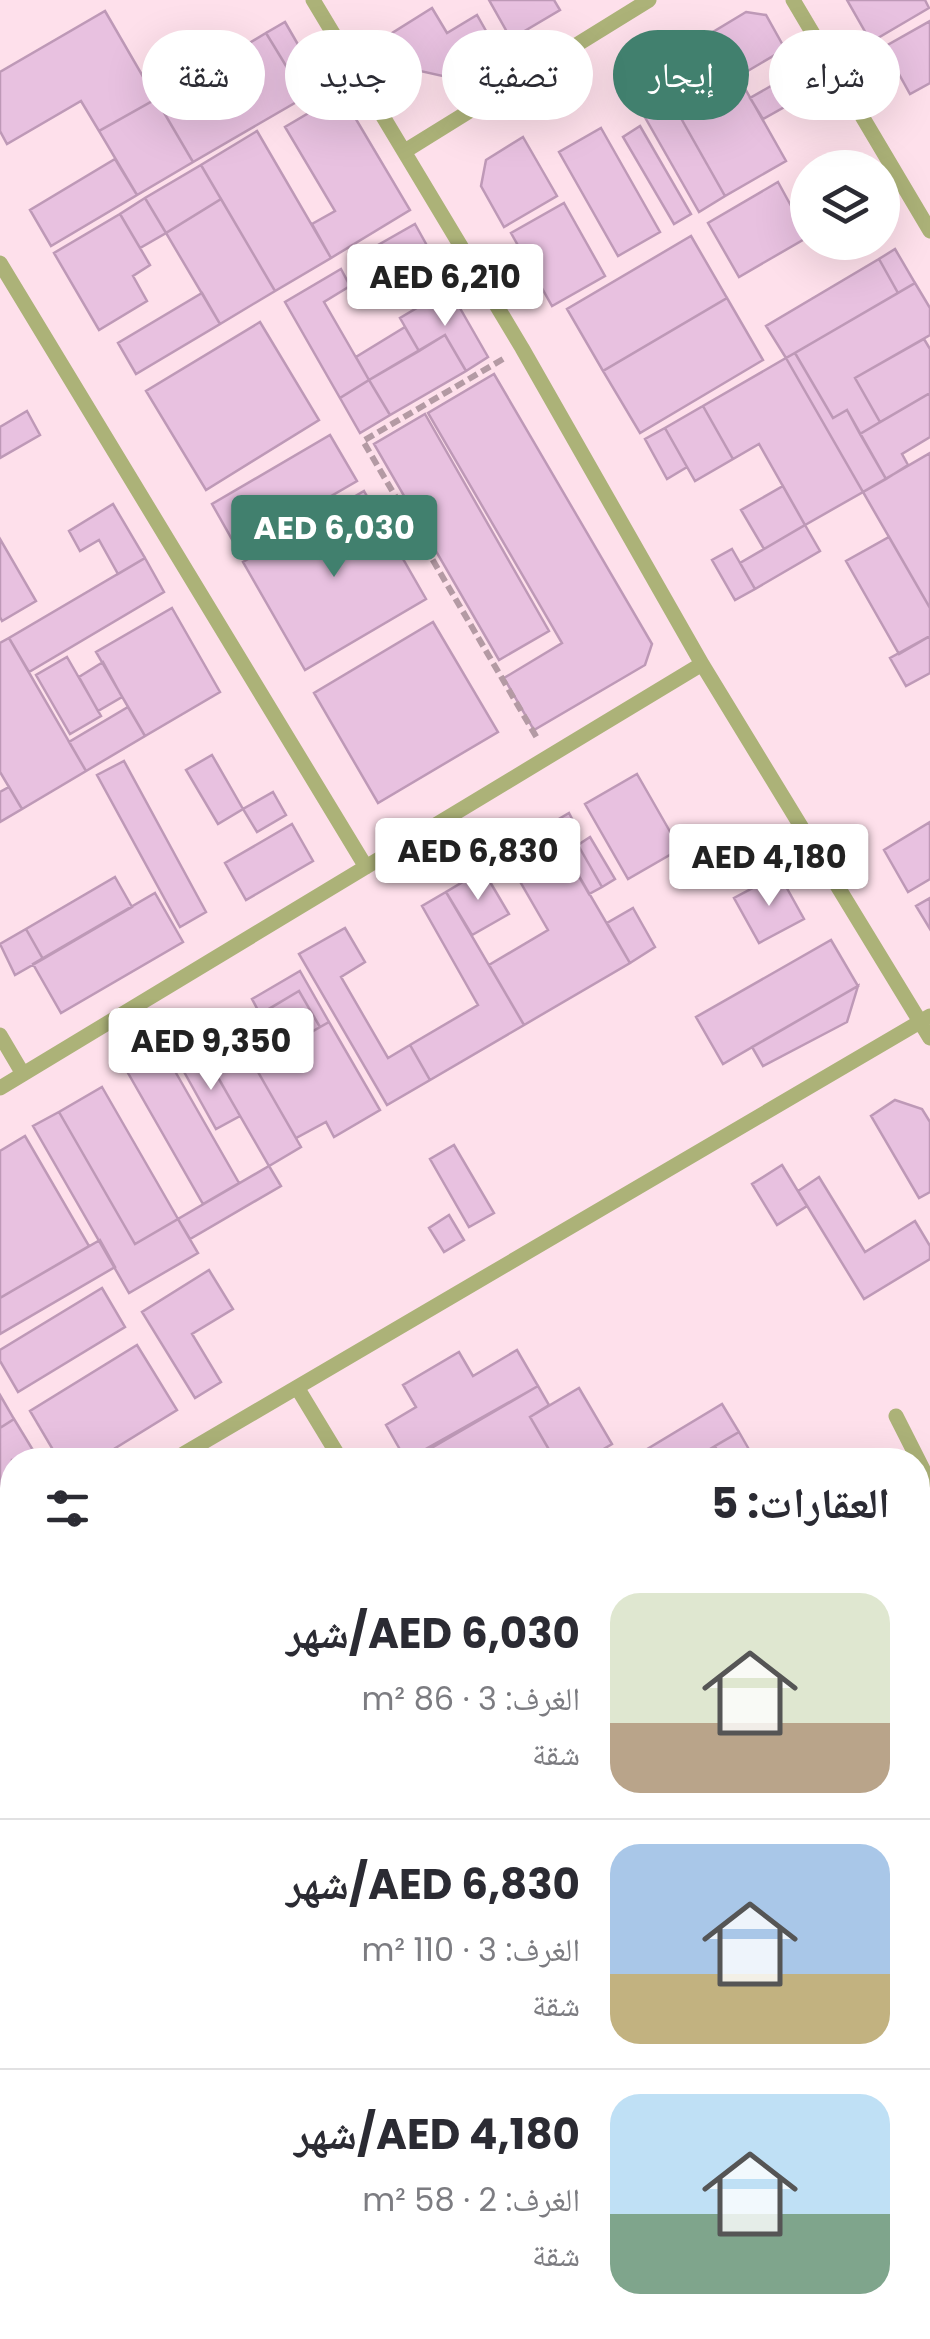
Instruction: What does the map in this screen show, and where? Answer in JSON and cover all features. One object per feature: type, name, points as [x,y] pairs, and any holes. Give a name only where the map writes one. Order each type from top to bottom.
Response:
[{"type":"lane","points":[[312,0],[522,348],[702,664],[925,1018],[930,1038]]},
{"type":"lane","points":[[405,150],[649,0]]},
{"type":"lane","points":[[792,0],[930,230]]},
{"type":"lane","points":[[0,263],[366,867]]},
{"type":"lane","points":[[0,1088],[702,664]]},
{"type":"lane","points":[[194,1448],[925,1018]]},
{"type":"lane","points":[[0,1035],[23,1074]]},
{"type":"lane","points":[[298,1389],[334,1448]]},
{"type":"lane","points":[[896,1416],[912,1448]]},
{"type":"path","points":[[522,348],[363,441],[548,757]]},
{"type":"building","points":[[489,0],[554,0],[560,10],[526,30],[506,30]]},
{"type":"building","points":[[847,0],[925,0],[929,8],[891,30],[864,30]]},
{"type":"building","points":[[432,8],[445,30],[442,30],[442,76],[422,71],[422,30],[397,30]]},
{"type":"building","points":[[105,11],[142,75],[142,107],[99,131],[81,101],[7,144],[0,131],[0,72]]},
{"type":"building","points":[[746,12],[766,15],[774,30],[769,30],[769,58],[749,70],[749,30],[716,30]]},
{"type":"building","points":[[477,15],[486,30],[452,30]]},
{"type":"building","points":[[930,21],[930,83],[910,94],[900,76],[900,38]]},
{"type":"building","points":[[285,22],[290,30],[285,30],[285,64],[266,33]]},
{"type":"building","points":[[265,34],[285,64],[285,109],[193,162],[168,120],[265,120]]},
{"type":"building","points":[[769,87],[769,116],[763,119],[750,98]]},
{"type":"building","points":[[749,96],[786,161],[725,196],[682,120],[749,120]]},
{"type":"building","points":[[142,107],[142,120],[168,120],[193,162],[137,195],[99,131]]},
{"type":"building","points":[[297,120],[356,120],[410,210],[331,258],[312,224],[335,211],[285,127]]},
{"type":"building","points":[[647,120],[682,120],[725,196],[699,212]]},
{"type":"building","points":[[640,126],[691,214],[674,224],[623,137]]},
{"type":"building","points":[[601,128],[660,232],[618,256],[559,152]]},
{"type":"building","points":[[257,131],[331,258],[275,291],[201,165]]},
{"type":"building","points":[[523,137],[557,196],[504,227],[481,186],[486,160]]},
{"type":"building","points":[[115,159],[137,195],[51,246],[30,210]]},
{"type":"building","points":[[201,165],[221,199],[166,233],[145,198]]},
{"type":"building","points":[[778,182],[790,204],[790,247],[739,277],[708,223]]},
{"type":"building","points":[[145,198],[166,233],[140,248],[120,214]]},
{"type":"building","points":[[221,199],[275,291],[220,324],[166,233]]},
{"type":"building","points":[[564,203],[605,276],[552,306],[511,233]]},
{"type":"building","points":[[120,214],[150,265],[133,276],[147,301],[99,330],[54,253]]},
{"type":"building","points":[[415,224],[430,251],[379,280],[364,253]]},
{"type":"building","points":[[691,236],[727,298],[603,371],[567,309]]},
{"type":"building","points":[[900,258],[915,283],[898,293],[880,260]]},
{"type":"building","points":[[877,260],[898,293],[786,358],[766,326]]},
{"type":"building","points":[[341,269],[350,286],[324,302],[369,380],[340,398],[285,302]]},
{"type":"building","points":[[915,283],[930,308],[930,335],[855,378],[880,422],[860,434],[847,410],[833,418],[795,353]]},
{"type":"building","points":[[449,289],[488,357],[466,371],[445,335],[419,351],[400,318]]},
{"type":"building","points":[[202,293],[220,324],[136,374],[118,343]]},
{"type":"building","points":[[727,298],[763,360],[640,433],[603,371]]},
{"type":"building","points":[[260,322],[319,420],[206,490],[146,391]]},
{"type":"building","points":[[405,327],[419,351],[369,380],[356,357]]},
{"type":"building","points":[[445,335],[466,371],[390,415],[369,380]]},
{"type":"building","points":[[924,339],[930,349],[930,393],[880,422],[855,378]]},
{"type":"building","points":[[795,353],[833,418],[847,410],[886,479],[863,492],[786,358]]},
{"type":"building","points":[[786,358],[863,492],[805,525],[759,444],[733,459],[703,406]]},
{"type":"building","points":[[494,374],[652,644],[645,665],[534,730],[504,678],[562,643],[428,413]]},
{"type":"building","points":[[369,380],[390,415],[360,433],[340,398]]},
{"type":"building","points":[[930,393],[930,437],[902,454],[908,465],[886,479],[860,434]]},
{"type":"building","points":[[703,406],[733,459],[695,481],[665,428]]},
{"type":"building","points":[[27,411],[40,435],[0,458],[0,427]]},
{"type":"building","points":[[425,414],[549,631],[499,660],[374,444]]},
{"type":"building","points":[[665,428],[687,467],[667,479],[645,439]]},
{"type":"building","points":[[330,435],[357,481],[238,550],[212,504]]},
{"type":"building","points":[[930,453],[930,608],[863,492]]},
{"type":"building","points":[[783,486],[805,525],[764,549],[741,510]]},
{"type":"building","points":[[364,491],[426,599],[305,670],[243,562]]},
{"type":"building","points":[[113,504],[145,558],[118,574],[99,540],[80,551],[69,531]]},
{"type":"building","points":[[805,525],[820,551],[755,589],[740,563]]},
{"type":"building","points":[[889,537],[930,608],[930,636],[899,654],[846,561]]},
{"type":"building","points":[[0,539],[36,601],[2,621],[0,617]]},
{"type":"building","points":[[732,549],[755,589],[735,600],[712,560]]},
{"type":"building","points":[[145,558],[164,592],[29,672],[9,638]]},
{"type":"building","points":[[172,608],[220,692],[145,736],[96,652]]},
{"type":"building","points":[[433,622],[498,732],[378,803],[314,693]]},
{"type":"building","points":[[930,636],[930,673],[906,686],[890,658]]},
{"type":"building","points":[[9,638],[86,771],[22,809],[0,772],[0,643]]},
{"type":"building","points":[[67,657],[101,716],[70,734],[36,675]]},
{"type":"building","points":[[103,662],[122,697],[98,711],[79,677]]},
{"type":"building","points":[[128,707],[145,736],[86,771],[69,742]]},
{"type":"building","points":[[212,755],[243,809],[218,824],[186,770]]},
{"type":"building","points":[[124,761],[206,912],[180,927],[97,775]]},
{"type":"building","points":[[637,774],[680,849],[628,879],[585,804]]},
{"type":"building","points":[[9,787],[22,809],[0,822],[0,792]]},
{"type":"building","points":[[273,792],[286,815],[257,832],[243,809]]},
{"type":"building","points":[[569,813],[578,830],[559,842],[630,963],[524,1025],[489,965],[548,930],[503,852]]},
{"type":"building","points":[[930,822],[930,879],[908,892],[884,850]]},
{"type":"building","points":[[292,824],[313,861],[246,900],[225,863]]},
{"type":"building","points":[[590,837],[615,879],[602,887],[578,845]]},
{"type":"building","points":[[578,845],[602,887],[589,894],[565,852]]},
{"type":"building","points":[[483,870],[509,914],[472,935],[446,892]]},
{"type":"building","points":[[779,874],[804,919],[759,943],[734,898]]},
{"type":"building","points":[[115,877],[132,907],[43,959],[26,929]]},
{"type":"building","points":[[446,892],[524,1025],[430,1080],[410,1045],[478,1005],[422,906]]},
{"type":"building","points":[[155,893],[183,942],[61,1013],[33,964]]},
{"type":"building","points":[[930,898],[930,929],[916,906]]},
{"type":"building","points":[[633,908],[655,947],[630,963],[607,923]]},
{"type":"building","points":[[345,928],[365,962],[341,977],[388,1058],[410,1045],[430,1080],[387,1105],[299,954]]},
{"type":"building","points":[[26,929],[43,959],[15,975],[0,944]]},
{"type":"building","points":[[831,940],[858,986],[723,1064],[696,1017]]},
{"type":"building","points":[[300,971],[329,1022],[320,1027],[299,991],[260,1014],[252,999]]},
{"type":"building","points":[[858,986],[847,1022],[763,1066],[752,1047]]},
{"type":"building","points":[[299,991],[320,1027],[269,1056],[249,1021]]},
{"type":"building","points":[[227,1018],[301,1147],[269,1166],[194,1036]]},
{"type":"building","points":[[329,1022],[380,1110],[334,1137],[326,1122],[296,1138],[254,1065]]},
{"type":"building","points":[[164,1052],[239,1183],[203,1204],[128,1073]]},
{"type":"building","points":[[206,1056],[240,1116],[216,1129],[183,1070]]},
{"type":"building","points":[[102,1087],[178,1219],[135,1244],[59,1112]]},
{"type":"building","points":[[895,1100],[922,1109],[930,1122],[930,1192],[919,1198],[871,1116]]},
{"type":"building","points":[[59,1112],[135,1244],[178,1219],[198,1253],[129,1293],[33,1126]]},
{"type":"building","points":[[25,1136],[89,1246],[0,1298],[0,1151]]},
{"type":"building","points":[[454,1145],[494,1213],[469,1227],[430,1159]]},
{"type":"building","points":[[782,1165],[807,1206],[777,1225],[752,1184]]},
{"type":"building","points":[[269,1166],[281,1186],[190,1239],[178,1219]]},
{"type":"building","points":[[819,1177],[865,1252],[915,1221],[930,1246],[930,1259],[864,1299],[798,1191]]},
{"type":"building","points":[[449,1215],[464,1240],[444,1252],[429,1228]]},
{"type":"building","points":[[100,1240],[115,1267],[0,1334],[0,1298]]},
{"type":"building","points":[[209,1270],[233,1309],[192,1334],[221,1382],[195,1398],[142,1312]]},
{"type":"building","points":[[102,1288],[125,1327],[18,1392],[0,1361],[0,1350]]},
{"type":"building","points":[[137,1345],[177,1410],[115,1448],[52,1448],[30,1411]]},
{"type":"building","points":[[517,1350],[538,1386],[427,1448],[399,1448],[386,1425],[416,1407],[403,1385],[459,1352],[473,1376]]},
{"type":"building","points":[[538,1386],[549,1405],[530,1417],[548,1448],[432,1448]]},
{"type":"building","points":[[579,1388],[612,1444],[605,1448],[548,1448],[530,1417]]},
{"type":"building","points":[[0,1395],[14,1419],[0,1428]]},
{"type":"building","points":[[722,1404],[739,1432],[712,1448],[649,1448]]},
{"type":"building","points":[[14,1419],[32,1448],[0,1448],[0,1428]]},
{"type":"building","points":[[739,1432],[748,1448],[716,1448]]}]
